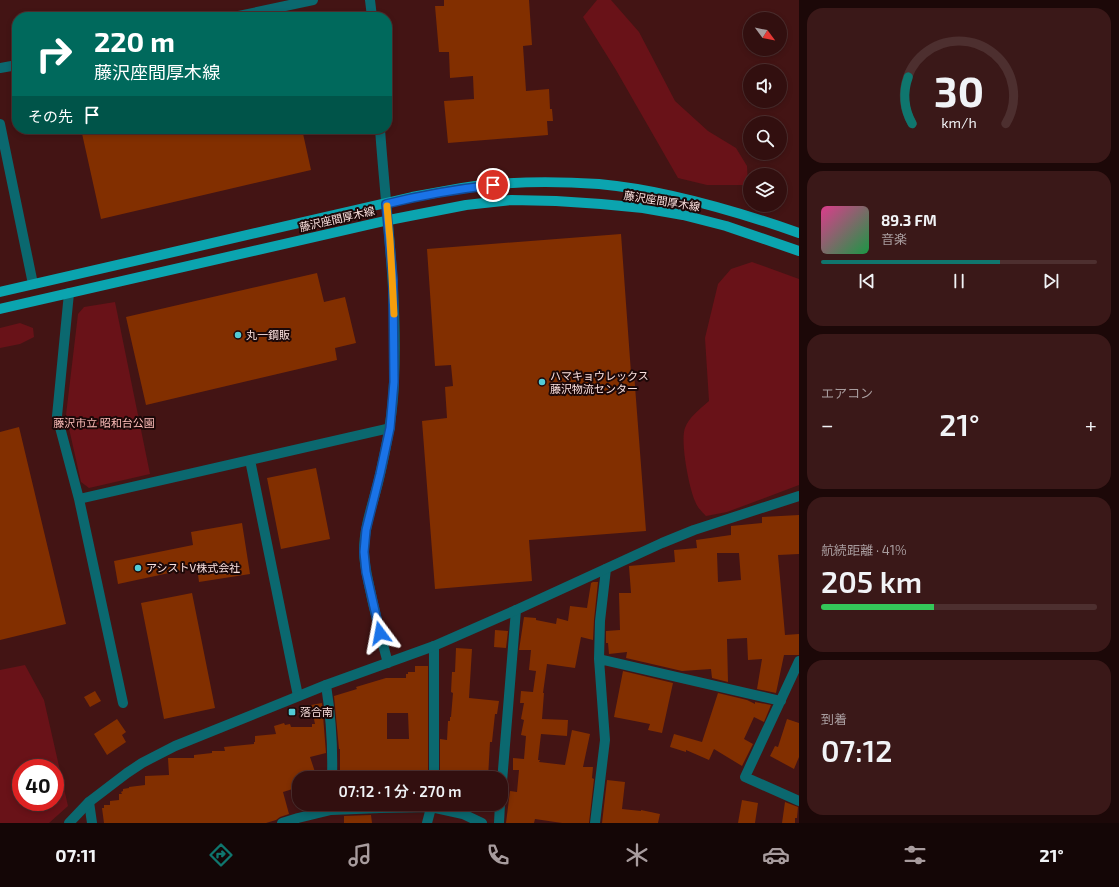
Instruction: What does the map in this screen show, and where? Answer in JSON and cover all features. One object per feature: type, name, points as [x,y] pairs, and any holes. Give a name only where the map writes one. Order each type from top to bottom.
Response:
[{"type":"main road","name":"藤沢座間厚木線","points":[[0,292],[412,197],[464,188],[507,184],[554,182],[600,184],[645,191],[720,207],[799,233]]},
{"type":"main road","name":"藤沢座間厚木線","points":[[0,309],[389,220],[466,205],[511,200],[556,201],[643,208],[683,215],[726,226],[799,251]]},
{"type":"street","points":[[257,12],[313,0]]},
{"type":"street","points":[[370,0],[371,12]]},
{"type":"street","points":[[0,68],[12,66]]},
{"type":"street","points":[[0,124],[33,284]]},
{"type":"street","points":[[380,134],[393,280],[394,382],[390,428],[366,530],[364,552],[366,572],[388,663]]},
{"type":"street","points":[[780,244],[799,256]]},
{"type":"street","points":[[70,293],[57,416],[79,499],[124,703]]},
{"type":"street","points":[[79,499],[390,428]]},
{"type":"street","points":[[250,460],[298,696]]},
{"type":"street","points":[[69,823],[89,802],[127,773],[142,763],[175,746],[326,685],[434,646],[694,530],[799,496]]},
{"type":"street","points":[[595,823],[605,740],[599,659],[600,621],[606,569]]},
{"type":"street","points":[[503,771],[516,610]]},
{"type":"street","points":[[434,646],[434,771]]},
{"type":"street","points":[[599,659],[781,701]]},
{"type":"street","points":[[799,661],[745,777],[799,801]]},
{"type":"street","points":[[326,685],[331,717],[333,746],[332,771]]},
{"type":"street","points":[[89,802],[92,823]]},
{"type":"street","points":[[282,823],[319,811]]},
{"type":"street","points":[[427,823],[431,811]]},
{"type":"street","points":[[451,811],[463,814],[482,823]]},
{"type":"street","points":[[499,823],[500,811]]},
{"type":"green space","points":[[597,0],[611,0],[639,32],[675,101],[708,131],[736,148],[747,166],[747,168],[743,168],[743,185],[707,185],[678,178],[616,70],[583,17]]},
{"type":"green space","points":[[752,262],[799,279],[799,485],[727,512],[706,516],[696,503],[690,486],[684,453],[685,428],[695,413],[709,401],[705,338],[718,284],[731,269]]},
{"type":"green space","name":"藤沢市立 昭和台公園","points":[[115,302],[150,474],[89,488],[81,482],[66,415],[78,314],[84,307]]},
{"type":"green space","points":[[20,323],[33,328],[34,337],[20,344],[0,348],[0,328]]},
{"type":"green space","points":[[25,665],[44,700],[57,759],[12,759],[12,811],[62,811],[49,823],[0,823],[0,670]]},
{"type":"green space","points":[[64,788],[68,806],[64,810]]},
{"type":"building","points":[[444,0],[529,0],[532,45],[523,46],[526,91],[549,89],[550,109],[552,109],[553,121],[547,121],[548,135],[448,143],[444,101],[474,99],[473,76],[450,78],[449,52],[439,52],[435,6],[444,6]]},
{"type":"building","points":[[82,134],[303,134],[311,170],[101,219]]},
{"type":"building","points":[[621,234],[631,373],[634,373],[646,531],[529,540],[532,581],[435,589],[422,421],[447,418],[445,387],[453,386],[451,365],[435,366],[427,249]]},
{"type":"building","points":[[317,273],[324,302],[345,297],[356,343],[335,348],[337,360],[146,405],[126,317]]},
{"type":"building","points":[[19,427],[66,624],[0,640],[0,432]]},
{"type":"building","points":[[316,468],[330,539],[281,549],[267,478]]},
{"type":"building","points":[[799,515],[799,554],[778,555],[785,635],[799,634],[799,655],[784,655],[776,693],[757,689],[762,659],[748,660],[747,638],[727,639],[728,682],[712,678],[711,669],[682,671],[626,658],[627,652],[609,654],[608,643],[606,643],[606,631],[620,630],[619,593],[631,593],[629,566],[675,562],[674,550],[697,548],[696,540],[731,535],[731,526],[762,523],[762,517]],"holes":[[[717,553],[739,553],[741,580],[718,582]]]},
{"type":"building","points":[[242,523],[250,574],[199,582],[197,567],[118,584],[114,561],[193,545],[191,532]]},
{"type":"building","points":[[598,582],[593,640],[581,637],[575,668],[547,664],[543,693],[542,719],[568,720],[567,736],[541,734],[538,760],[540,760],[539,762],[565,765],[572,730],[590,734],[583,767],[593,767],[592,778],[594,779],[589,823],[562,823],[535,819],[534,823],[506,823],[510,791],[517,792],[519,770],[513,770],[513,758],[524,759],[526,736],[521,735],[524,720],[521,719],[524,703],[520,703],[521,691],[533,692],[536,671],[529,670],[531,650],[519,650],[524,617],[536,618],[536,620],[556,624],[557,618],[568,621],[570,606],[587,608],[591,583]]},
{"type":"building","points":[[192,593],[215,708],[164,719],[141,603]]},
{"type":"building","points":[[495,630],[508,631],[506,648],[494,647]]},
{"type":"building","points":[[456,648],[472,649],[469,698],[499,701],[497,714],[495,714],[492,742],[490,742],[488,771],[440,771],[440,739],[447,740],[448,721],[450,721],[451,717],[453,693],[451,692],[452,672],[455,672]]},
{"type":"building","points":[[415,666],[428,666],[428,771],[340,771],[340,749],[334,696],[357,689],[356,687],[386,678],[406,678],[406,674],[408,674],[408,672],[415,672]],"holes":[[[387,713],[408,713],[409,739],[387,739]]]},
{"type":"building","points":[[623,671],[673,683],[662,733],[648,730],[650,724],[614,717]]},
{"type":"building","points":[[95,691],[101,701],[90,707],[84,697]]},
{"type":"building","points":[[718,693],[747,700],[755,704],[755,702],[771,705],[764,722],[754,717],[744,739],[753,744],[742,766],[714,749],[709,760],[686,750],[686,752],[670,747],[674,734],[702,742]]},
{"type":"building","points":[[322,703],[326,753],[310,757],[315,771],[292,771],[292,789],[283,792],[289,814],[266,823],[104,823],[102,808],[104,808],[104,805],[110,805],[110,801],[119,800],[119,794],[122,794],[121,792],[123,789],[145,785],[145,776],[169,775],[168,758],[194,758],[194,755],[212,753],[212,751],[225,751],[224,747],[254,744],[255,736],[276,734],[274,726],[284,723],[285,725],[290,724],[291,727],[312,727],[312,724],[315,724],[311,705]]},
{"type":"building","points":[[117,719],[126,732],[122,735],[126,742],[107,755],[94,734]]},
{"type":"building","points":[[787,719],[799,723],[799,757],[794,769],[770,756],[775,746],[778,747]]},
{"type":"building","points":[[607,780],[625,782],[622,809],[641,810],[660,814],[658,823],[602,823]]},
{"type":"building","points":[[742,800],[758,803],[755,823],[738,823]]},
{"type":"building","points":[[785,802],[798,807],[795,823],[782,823]]},
{"type":"building","points":[[371,815],[372,823],[344,823],[344,816]]},
{"type":"slow traffic","points":[[387,206],[393,280],[394,314]]},
{"type":"place","name":"丸一鋼販","points":[[238,335]]},
{"type":"place","name":"ハマキョウレックス 藤沢物流センター","points":[[542,382]]},
{"type":"place","name":"アシストV株式会社","points":[[138,568]]},
{"type":"place","name":"落合南","points":[[292,712]]},
{"type":"route","points":[[380,633],[364,562],[364,552],[366,530],[386,450],[393,404],[393,280],[390,230],[386,204],[412,197],[464,188],[493,185]]}]
